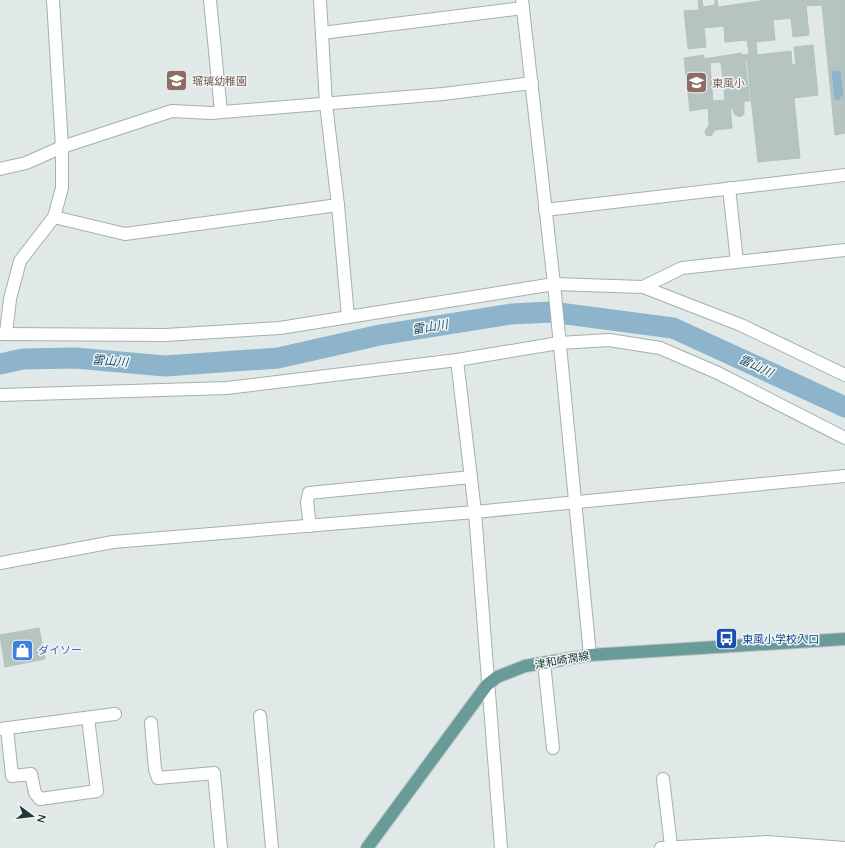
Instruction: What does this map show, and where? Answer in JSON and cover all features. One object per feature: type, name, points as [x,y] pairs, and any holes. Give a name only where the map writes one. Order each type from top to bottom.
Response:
[{"type":"main road","name":"津和崎潤線","points":[[367,848],[487,685],[496,677],[525,666],[590,655],[845,639]]},
{"type":"street","points":[[53,0],[62,147],[62,188],[54,217],[20,261],[3,334],[165,334],[280,328],[554,284],[643,287],[741,325],[845,375]]},
{"type":"street","points":[[210,0],[221,112]]},
{"type":"street","points":[[320,0],[326,104],[338,205],[348,317]]},
{"type":"street","points":[[322,33],[523,4],[554,284],[590,655]]},
{"type":"street","points":[[0,169],[26,163],[62,147],[172,111],[221,112],[326,104],[443,94],[532,83]]},
{"type":"street","points":[[545,210],[845,175]]},
{"type":"street","points":[[729,188],[737,262]]},
{"type":"street","points":[[54,217],[125,234],[338,205]]},
{"type":"street","points":[[643,287],[682,268],[845,250]]},
{"type":"street","points":[[0,395],[227,388],[457,360],[559,343],[608,340],[660,348],[718,373],[845,438]]},
{"type":"street","points":[[457,360],[475,512],[487,685],[501,848]]},
{"type":"street","points":[[0,563],[113,542],[475,512],[575,501],[845,476]]},
{"type":"street","points":[[310,526],[307,502],[309,493],[471,478]]},
{"type":"street","points":[[544,663],[553,748]]},
{"type":"street","points":[[88,718],[97,791],[40,799],[35,793],[31,774],[12,776],[3,728],[115,714]]},
{"type":"street","points":[[260,716],[272,848]]},
{"type":"street","points":[[151,723],[155,769],[158,778],[214,772],[222,848]]},
{"type":"street","points":[[663,778],[666,847],[767,842],[845,848]]},
{"type":"water","points":[[841,70],[844,97],[841,97],[841,100],[834,100],[831,71]]},
{"type":"building","points":[[698,0],[702,0],[703,7],[715,5],[715,0],[717,0],[718,7],[767,0],[845,0],[845,133],[835,135],[822,5],[806,6],[809,35],[793,37],[791,18],[773,20],[775,40],[756,42],[757,55],[791,51],[792,65],[796,64],[794,47],[813,45],[818,95],[794,98],[800,158],[758,162],[747,61],[745,61],[750,101],[744,101],[744,114],[741,117],[735,115],[730,104],[732,128],[715,130],[711,136],[706,135],[705,131],[709,125],[708,108],[690,111],[684,58],[704,55],[704,59],[741,53],[741,55],[749,54],[747,40],[725,42],[724,26],[704,28],[706,47],[688,49],[684,11],[699,10]],"holes":[[[721,62],[725,100],[713,101],[710,63]],[[841,70],[844,97],[840,97],[841,100],[834,100],[831,71]]]},
{"type":"building","name":"ダイソー","points":[[39,628],[45,659],[5,667],[0,635]]},
{"type":"waterway","name":"雷山川","points":[[0,364],[23,359],[75,358],[165,366],[278,358],[380,335],[511,314],[551,312],[673,328],[845,407]]},
{"type":"place","name":"瑠璃幼稚園","points":[[177,81]]},
{"type":"place","name":"東風小","points":[[696,83]]},
{"type":"place","name":"東風小学校入口","points":[[727,639]]},
{"type":"place","name":"ダイソー","points":[[22,650]]}]
